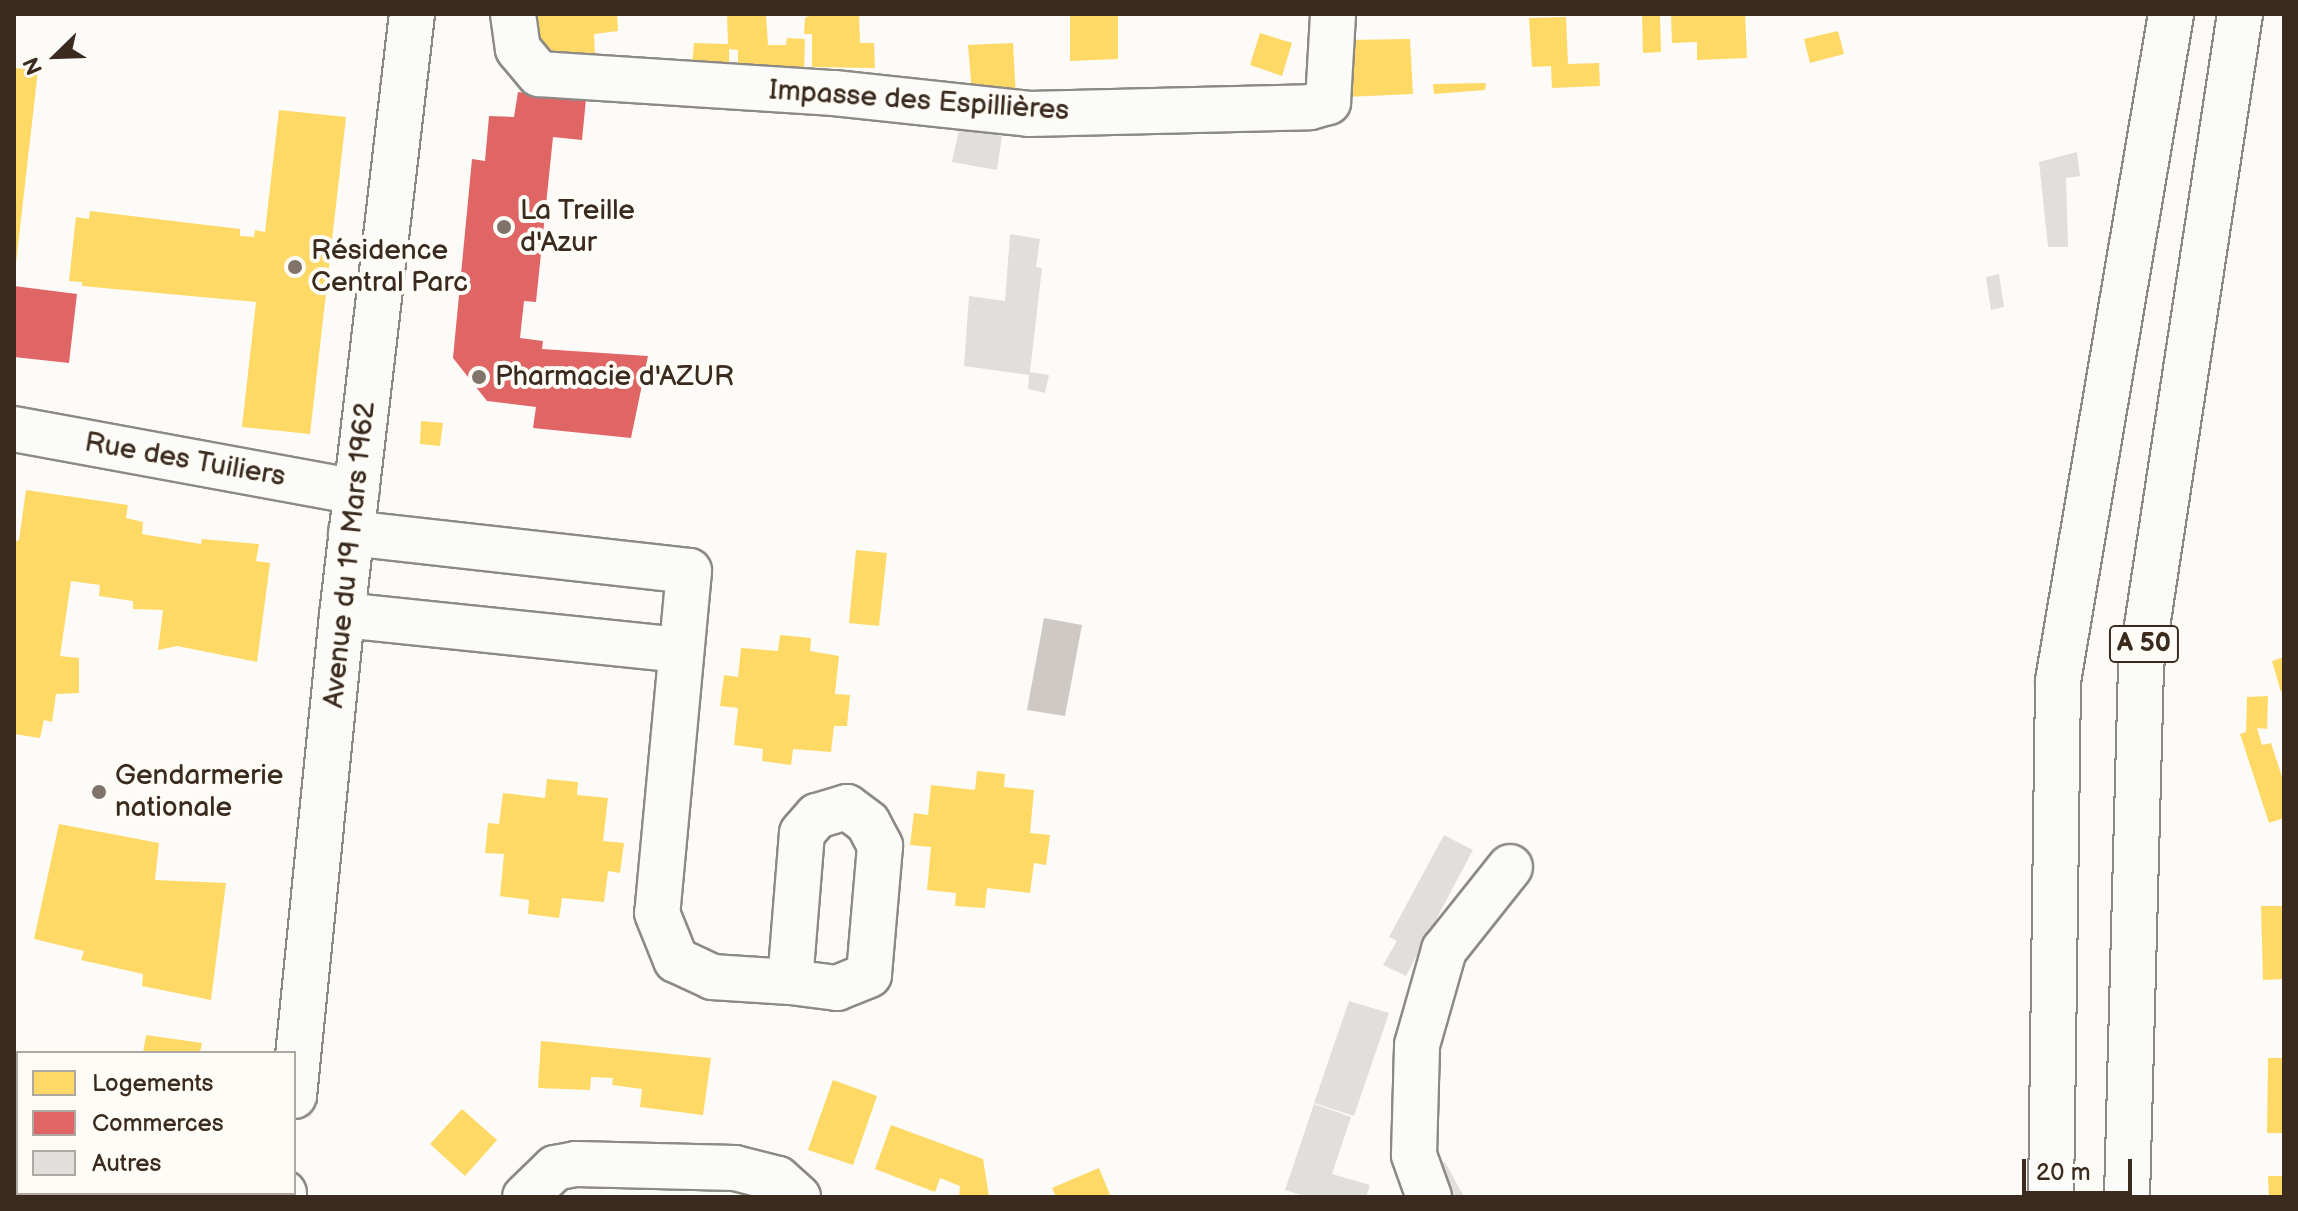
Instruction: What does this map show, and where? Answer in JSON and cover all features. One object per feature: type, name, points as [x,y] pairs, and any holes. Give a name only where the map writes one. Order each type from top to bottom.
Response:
[{"type":"main road","name":"Avenue du 19 Mars 1962","points":[[296,1076],[342,615],[412,14]]},
{"type":"main road","name":"Impasse des Espillières","points":[[513,14],[518,49],[539,74],[834,93],[1029,114],[1310,107],[1328,102],[1333,14]]},
{"type":"main road","name":"A 50","points":[[2051,1197],[2058,681],[2171,14]]},
{"type":"main road","name":"A 50","points":[[2127,1197],[2141,666],[2240,14]]},
{"type":"main road","name":"Rue des Tuiliers","points":[[14,429],[354,512]]},
{"type":"main road","points":[[354,512],[689,571],[657,913],[663,940],[676,960],[692,971],[790,982]]},
{"type":"main road","points":[[342,615],[681,650]]},
{"type":"main road","points":[[1429,1197],[1414,1155],[1417,1045],[1444,950],[1510,867]]},
{"type":"main road","points":[[525,1197],[555,1168],[576,1164],[735,1168],[778,1179],[798,1197]]},
{"type":"shaded area","points":[[1044,618],[1082,625],[1065,716],[1027,710]]},
{"type":"building: Logements","points":[[531,14],[617,14],[618,31],[594,34],[595,55],[553,51],[544,45]]},
{"type":"building: Logements","points":[[727,14],[766,14],[768,45],[786,45],[787,38],[805,39],[804,77],[738,71],[738,50],[729,49],[729,70],[692,66],[694,43],[728,44]]},
{"type":"building: Logements","points":[[812,14],[859,14],[860,43],[874,43],[875,68],[812,67],[812,34],[804,34],[805,18]]},
{"type":"building: Logements","points":[[1070,14],[1118,14],[1118,59],[1070,61]]},
{"type":"building: Logements","points":[[1642,14],[1660,14],[1661,52],[1643,53]]},
{"type":"building: Logements","points":[[1671,14],[1745,14],[1747,58],[1697,60],[1697,42],[1672,43]]},
{"type":"building: Logements","points":[[1566,17],[1568,64],[1599,63],[1600,86],[1552,88],[1551,66],[1532,67],[1529,18]]},
{"type":"building: Logements","points":[[1838,31],[1844,54],[1810,63],[1804,39]]},
{"type":"building: Logements","points":[[1260,33],[1292,43],[1282,76],[1250,65]]},
{"type":"building: Logements","points":[[1410,39],[1413,94],[1345,97],[1345,40]]},
{"type":"building: Logements","points":[[1013,43],[1016,98],[972,93],[968,45]]},
{"type":"building: Logements","points":[[14,68],[38,70],[16,263],[14,263]]},
{"type":"building: Logements","points":[[1486,83],[1485,90],[1434,94],[1433,84]]},
{"type":"building: Logements","name":"Résidence Central Parc","points":[[279,110],[346,117],[310,434],[242,427],[256,302],[82,286],[82,282],[69,281],[76,217],[89,219],[90,211],[240,229],[240,236],[254,237],[255,230],[265,232]]},
{"type":"building: Logements","points":[[421,421],[443,423],[440,446],[420,444]]},
{"type":"building: Logements","points":[[26,490],[128,505],[126,518],[143,522],[142,534],[201,544],[202,539],[259,544],[256,561],[270,563],[257,662],[177,646],[158,650],[163,610],[133,609],[133,601],[99,596],[100,585],[71,581],[60,656],[79,658],[79,693],[56,694],[52,722],[44,720],[40,738],[14,734],[14,542],[19,540]]},
{"type":"building: Logements","points":[[856,550],[887,553],[879,626],[849,623]]},
{"type":"building: Logements","points":[[780,635],[811,638],[810,651],[839,656],[835,694],[850,695],[847,726],[834,726],[831,752],[793,749],[791,765],[762,761],[763,749],[734,745],[738,708],[720,706],[724,675],[738,677],[741,648],[778,651]]},
{"type":"building: Logements","points":[[2284,657],[2284,691],[2281,692],[2272,661]]},
{"type":"building: Logements","points":[[2268,696],[2267,729],[2257,728],[2262,745],[2271,743],[2284,783],[2284,818],[2269,823],[2240,734],[2246,732],[2247,697]]},
{"type":"building: Logements","points":[[977,771],[1005,774],[1004,787],[1034,790],[1030,833],[1050,835],[1046,865],[1034,863],[1030,893],[987,888],[985,908],[955,906],[956,893],[927,890],[931,847],[910,845],[914,813],[928,815],[931,785],[975,790]]},
{"type":"building: Logements","points":[[547,779],[578,782],[577,795],[608,798],[603,841],[624,843],[620,873],[608,871],[604,902],[562,898],[559,918],[528,914],[529,900],[500,896],[504,854],[485,853],[488,823],[499,824],[503,793],[545,798]]},
{"type":"building: Logements","points":[[59,824],[159,843],[155,880],[226,883],[211,1000],[142,986],[143,974],[81,960],[84,951],[34,939]]},
{"type":"building: Logements","points":[[2261,906],[2284,906],[2284,979],[2263,980]]},
{"type":"building: Logements","points":[[146,1035],[202,1043],[200,1051],[143,1051]]},
{"type":"building: Logements","points":[[541,1041],[711,1058],[703,1115],[640,1107],[642,1089],[612,1085],[613,1078],[591,1077],[590,1090],[538,1088]]},
{"type":"building: Logements","points":[[2268,1058],[2284,1058],[2284,1133],[2267,1133]]},
{"type":"building: Logements","points":[[833,1080],[877,1096],[853,1165],[808,1150]]},
{"type":"building: Logements","points":[[462,1109],[497,1140],[465,1176],[430,1144]]},
{"type":"building: Logements","points":[[891,1125],[983,1159],[989,1196],[959,1197],[960,1186],[940,1178],[935,1192],[875,1169]]},
{"type":"building: Logements","points":[[1099,1168],[1111,1197],[1056,1197],[1052,1188]]},
{"type":"building: Logements","points":[[2268,1176],[2284,1176],[2284,1197],[2269,1197]]},
{"type":"building: Commerces","name":"La Treille d'Azur","points":[[518,92],[586,99],[582,140],[553,137],[536,302],[524,301],[520,338],[543,341],[542,349],[648,356],[631,438],[533,428],[536,407],[487,401],[453,358],[472,159],[485,161],[489,116],[514,117]]},
{"type":"building: Commerces","points":[[14,286],[77,294],[69,363],[14,357]]},
{"type":"building: Autres","points":[[961,120],[980,122],[980,132],[1002,136],[997,170],[952,162]]},
{"type":"building: Autres","points":[[2077,152],[2080,176],[2066,178],[2068,247],[2048,247],[2039,162]]},
{"type":"building: Autres","points":[[1010,234],[1040,239],[1036,267],[1042,268],[1030,372],[1049,375],[1045,393],[1028,389],[1029,375],[964,366],[969,296],[1005,301]]},
{"type":"building: Autres","points":[[1999,274],[2004,307],[1991,310],[1986,277]]},
{"type":"building: Autres","points":[[1444,835],[1473,850],[1406,976],[1383,965],[1397,941],[1389,937]]},
{"type":"building: Autres","points":[[1349,1001],[1389,1013],[1354,1116],[1314,1103]]},
{"type":"building: Autres","points":[[1314,1104],[1351,1117],[1332,1174],[1370,1185],[1366,1197],[1307,1197],[1285,1190]]},
{"type":"building: Autres","points":[[1445,1162],[1463,1195],[1460,1197],[1445,1197],[1430,1170]]},
{"type":"place","name":"La Treille d'Azur","points":[[504,227]]},
{"type":"place","name":"Résidence Central Parc","points":[[295,267]]},
{"type":"place","name":"Pharmacie d'AZUR","points":[[479,377]]},
{"type":"place","name":"Gendarmerie nationale","points":[[99,792]]}]
